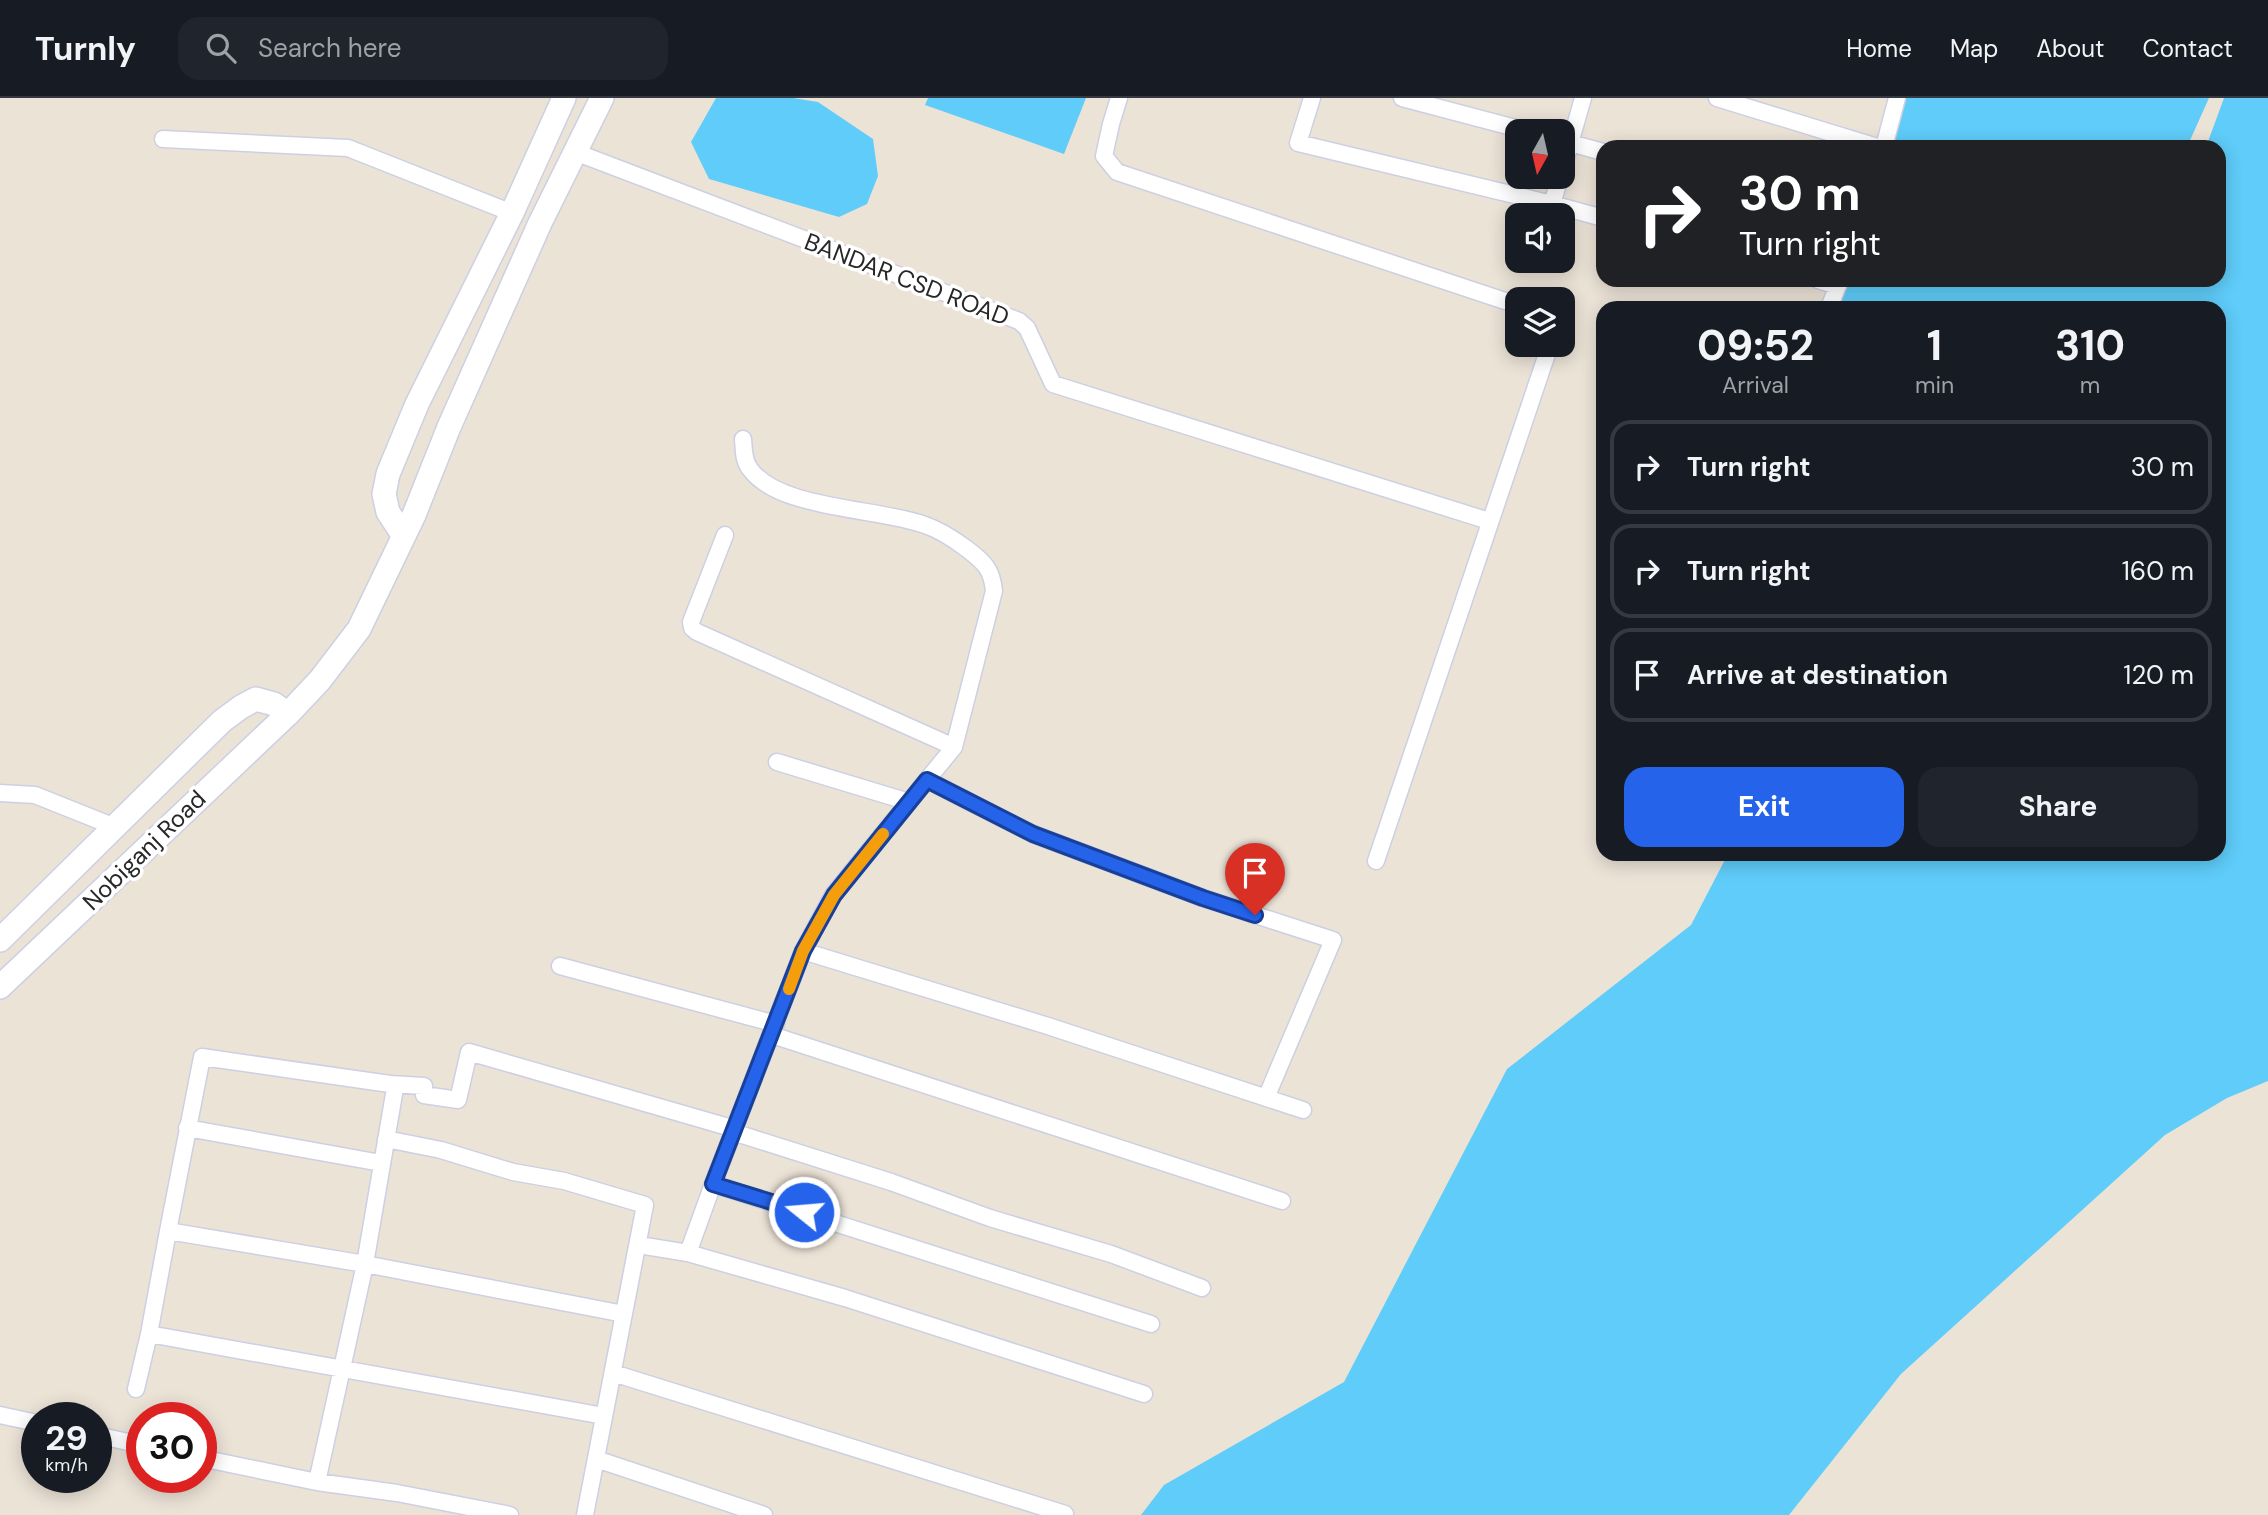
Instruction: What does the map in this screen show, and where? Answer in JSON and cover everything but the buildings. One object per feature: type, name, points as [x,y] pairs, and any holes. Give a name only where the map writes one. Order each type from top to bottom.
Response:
[{"type":"main road","points":[[403,535],[388,512],[384,494],[388,474],[417,404],[462,318],[564,98]]},
{"type":"main road","name":"Nobiganj Road","points":[[0,987],[288,714],[320,680],[359,629],[414,515],[449,427],[540,223],[602,98]]},
{"type":"main road","points":[[462,318],[492,332]]},
{"type":"main road","name":"Nobiganj Road","points":[[0,940],[222,721],[256,699],[274,704],[288,714]]},
{"type":"street","points":[[1119,98],[1104,156],[1117,172],[1505,301]]},
{"type":"street","points":[[1312,98],[1298,143],[1548,203]]},
{"type":"street","points":[[1402,98],[1505,125]]},
{"type":"street","points":[[1575,119],[1583,98]]},
{"type":"street","points":[[1717,98],[1854,140]]},
{"type":"street","points":[[1886,140],[1897,98]]},
{"type":"street","points":[[163,139],[348,148],[512,213]]},
{"type":"street","points":[[1575,144],[1596,150]]},
{"type":"street","name":"BANDAR CSD ROAD","points":[[575,152],[1019,321],[1027,328],[1053,384],[1489,521]]},
{"type":"street","points":[[1575,210],[1596,216]]},
{"type":"street","points":[[1376,861],[1546,357]]},
{"type":"street","points":[[688,1253],[803,951],[834,895],[954,747],[994,592],[993,576],[982,561],[957,541],[925,525],[798,498],[770,485],[749,468],[744,457],[743,439]]},
{"type":"street","points":[[725,534],[691,622],[692,628],[954,747]]},
{"type":"street","points":[[777,762],[909,802]]},
{"type":"street","points":[[927,780],[1033,834],[1203,898],[1333,940],[1266,1098]]},
{"type":"street","points":[[0,793],[35,795],[115,827]]},
{"type":"street","points":[[803,951],[1048,1026],[1303,1110]]},
{"type":"street","points":[[560,965],[774,1030],[1282,1201]]},
{"type":"street","points":[[136,1389],[149,1334],[200,1061],[205,1056],[390,1084],[424,1086],[424,1095],[458,1100],[469,1052],[734,1131],[990,1217],[1111,1254],[1202,1288]]},
{"type":"street","points":[[317,1482],[365,1264],[395,1088],[390,1084]]},
{"type":"street","points":[[187,1128],[382,1164]]},
{"type":"street","points":[[386,1139],[441,1150],[513,1172],[564,1181],[645,1205],[585,1515]]},
{"type":"street","points":[[713,1184],[1151,1324]]},
{"type":"street","points":[[168,1231],[365,1264],[624,1314]]},
{"type":"street","points":[[639,1245],[688,1253],[845,1298],[1144,1394]]},
{"type":"street","points":[[149,1334],[604,1416]]},
{"type":"street","points":[[613,1373],[1066,1514]]},
{"type":"street","points":[[0,1415],[21,1420]]},
{"type":"street","points":[[596,1459],[764,1515]]},
{"type":"street","points":[[217,1461],[317,1482],[397,1493],[510,1515]]},
{"type":"water","points":[[716,98],[793,98],[818,102],[873,139],[878,176],[867,204],[839,217],[709,179],[691,142]]},
{"type":"water","points":[[928,98],[1086,98],[1064,154],[925,105]]},
{"type":"water","points":[[1902,98],[2209,98],[2190,140],[1887,140]]},
{"type":"water","points":[[2224,98],[2268,98],[2268,1081],[2227,1098],[2165,1135],[1901,1374],[1789,1515],[1141,1515],[1164,1485],[1344,1382],[1507,1069],[1691,925],[1724,861],[2226,861],[2226,301],[1830,301],[1836,287],[2226,287],[2226,140],[2209,140]]},
{"type":"slow traffic","points":[[789,989],[803,951],[834,895],[883,834]]},
{"type":"route","points":[[804,1212],[713,1184],[803,951],[834,895],[927,780],[1033,834],[1255,915]]}]
